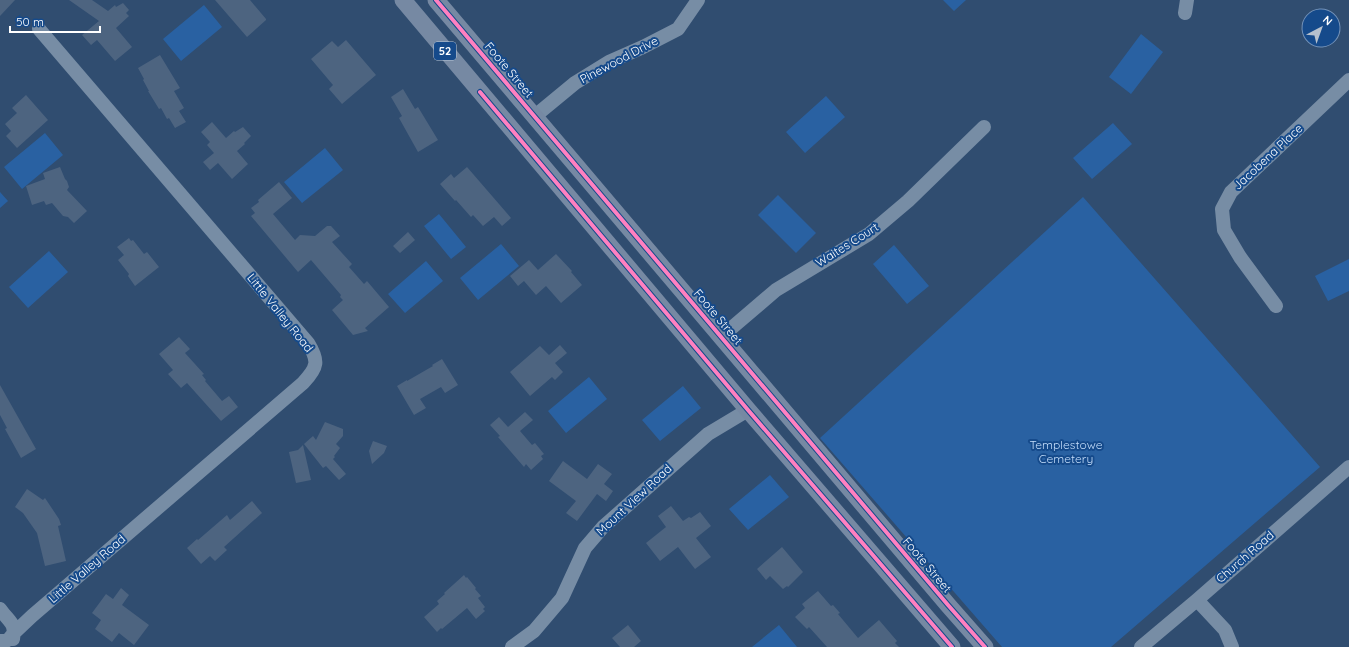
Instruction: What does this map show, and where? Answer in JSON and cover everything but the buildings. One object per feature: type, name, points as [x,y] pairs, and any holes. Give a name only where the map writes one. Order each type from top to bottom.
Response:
[{"type":"main road","name":"52","points":[[403,0],[748,410],[952,647]]},
{"type":"main road","name":"Foote Street","points":[[436,0],[985,647]]},
{"type":"main road","points":[[620,258],[640,241]]},
{"type":"street","name":"Pinewood Drive","points":[[534,116],[575,83],[609,62],[678,29],[698,0]]},
{"type":"street","name":"Little Valley Road","points":[[9,630],[21,619],[32,616],[303,382],[311,374],[316,363],[308,342],[39,29]]},
{"type":"street","name":"Jacobena Place","points":[[1276,306],[1240,257],[1224,230],[1222,209],[1231,192],[1349,80]]},
{"type":"street","name":"Waites Court","points":[[721,337],[776,290],[869,234],[908,201],[984,127]]},
{"type":"street","name":"Mount View Road","points":[[512,647],[534,631],[562,598],[585,548],[603,527],[708,434],[748,410]]},
{"type":"street","name":"Church Road","points":[[1141,647],[1349,467]]},
{"type":"street","points":[[1197,600],[1225,630],[1232,647]]},
{"type":"street","points":[[0,609],[9,630],[9,639],[6,641],[0,641]]},
{"type":"green space","points":[[943,0],[966,0],[954,11]]},
{"type":"green space","points":[[204,5],[222,27],[181,61],[163,39]]},
{"type":"green space","points":[[1141,34],[1163,52],[1131,94],[1109,77]]},
{"type":"green space","points":[[826,96],[845,117],[805,153],[786,132]]},
{"type":"green space","points":[[1113,123],[1132,144],[1092,179],[1073,158]]},
{"type":"green space","points":[[45,133],[63,155],[22,189],[4,167]]},
{"type":"green space","points":[[325,148],[343,170],[302,203],[284,182]]},
{"type":"green space","points":[[0,192],[8,201],[0,208]]},
{"type":"green space","points":[[778,195],[816,233],[796,253],[758,215]]},
{"type":"green space","name":"Templestowe Cemetery","points":[[1083,197],[1320,467],[1111,647],[1002,647],[820,438]]},
{"type":"green space","points":[[439,214],[466,247],[451,259],[424,226]]},
{"type":"green space","points":[[501,244],[519,266],[478,300],[460,278]]},
{"type":"green space","points":[[894,245],[929,286],[907,304],[873,264]]},
{"type":"green space","points":[[49,251],[68,272],[28,308],[9,287]]},
{"type":"green space","points":[[1349,259],[1349,291],[1328,301],[1315,276]]},
{"type":"green space","points":[[426,261],[443,281],[405,313],[388,294]]},
{"type":"green space","points":[[589,377],[607,399],[566,433],[548,411]]},
{"type":"green space","points":[[683,386],[701,408],[660,441],[642,420]]},
{"type":"green space","points":[[770,475],[789,497],[748,530],[729,509]]},
{"type":"green space","points":[[779,625],[797,647],[752,647]]},
{"type":"cycle path","points":[[436,0],[985,647]]},
{"type":"cycle path","points":[[480,92],[748,410],[952,647]]}]
